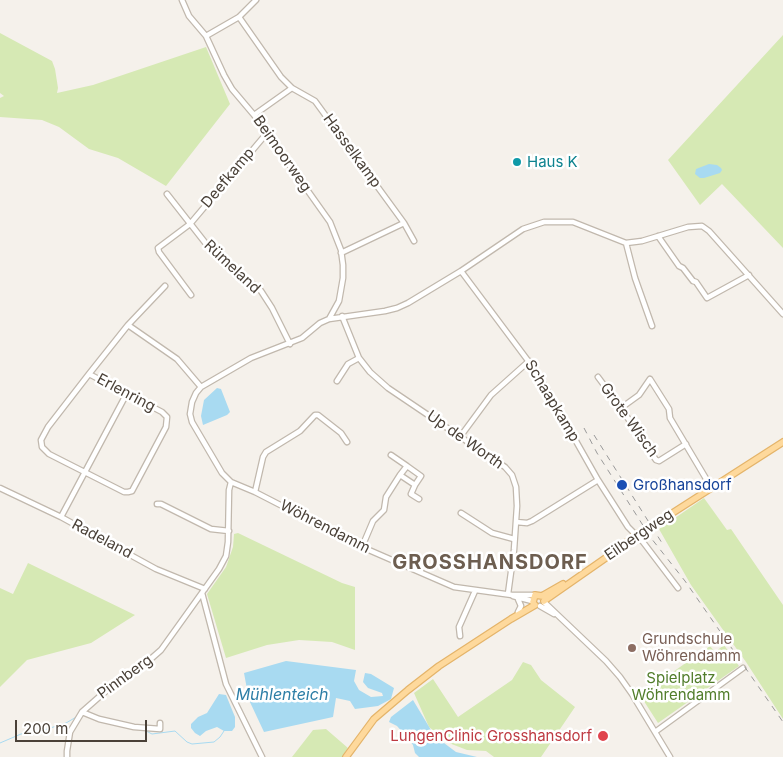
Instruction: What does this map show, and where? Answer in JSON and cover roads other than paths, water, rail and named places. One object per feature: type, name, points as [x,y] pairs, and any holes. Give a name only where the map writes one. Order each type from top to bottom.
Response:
[{"type":"main road","name":"Eilbergweg","points":[[538,601],[620,548],[635,535],[783,442]]},
{"type":"main road","points":[[511,619],[518,612],[538,601]]},
{"type":"main road","points":[[346,757],[374,719],[408,690],[439,666],[538,601]]},
{"type":"street","name":"Beimoorweg","points":[[182,0],[189,16],[206,36],[228,82],[254,115],[330,222],[341,253],[343,278],[339,301],[329,319]]},
{"type":"street","points":[[206,36],[239,17],[256,0]]},
{"type":"street","name":"Hasselkamp","points":[[239,17],[281,77],[292,88],[315,100],[404,223],[414,241]]},
{"type":"street","points":[[254,115],[292,88]]},
{"type":"street","name":"Deefkamp","points":[[192,295],[159,252],[158,248],[190,224],[266,133]]},
{"type":"street","name":"Rümeland","points":[[166,194],[207,245],[261,291],[290,344]]},
{"type":"street","points":[[231,482],[222,473],[192,422],[190,414],[192,402],[201,387],[251,358],[302,338],[320,323],[329,319],[397,308],[461,271],[523,229],[544,222],[573,222],[626,243],[642,241],[694,226],[702,226],[709,231],[783,314]]},
{"type":"street","points":[[341,253],[404,223]]},
{"type":"street","points":[[658,236],[679,266],[696,282],[707,298],[749,275]]},
{"type":"street","points":[[626,243],[635,278],[652,326]]},
{"type":"street","name":"Schaapkamp","points":[[461,271],[529,361],[598,480],[628,527],[643,542],[678,588]]},
{"type":"street","points":[[90,374],[128,325],[164,286]]},
{"type":"street","name":"Up de Worth","points":[[339,301],[341,316],[359,358],[370,372],[388,388],[505,467],[512,475],[517,494],[510,595]]},
{"type":"street","points":[[128,325],[177,359],[201,387]]},
{"type":"street","points":[[337,381],[348,364],[359,358]]},
{"type":"street","points":[[460,437],[491,395],[529,361]]},
{"type":"street","name":"Erlenring","points":[[90,374],[127,393],[165,414],[167,422],[132,491],[124,492],[45,451],[41,443],[48,427],[90,374]]},
{"type":"street","name":"Grote Wisch","points":[[598,378],[656,460],[659,461],[686,444]]},
{"type":"street","points":[[621,408],[639,395],[650,379],[669,409],[670,418],[711,487]]},
{"type":"street","points":[[61,518],[127,393]]},
{"type":"street","points":[[255,492],[263,457],[266,452],[300,431],[316,415],[341,433],[347,442]]},
{"type":"street","points":[[391,455],[421,476],[411,494],[419,499]]},
{"type":"street","points":[[362,547],[374,521],[384,510],[386,497],[407,466]]},
{"type":"street","points":[[400,475],[415,485]]},
{"type":"street","points":[[516,522],[527,523],[532,521],[598,480]]},
{"type":"street","name":"Wöhrendamm","points":[[231,482],[255,492],[362,547],[445,584],[538,601],[606,661],[620,677],[670,757]]},
{"type":"street","name":"Pinnberg","points":[[67,757],[70,732],[82,712],[114,683],[145,664],[161,650],[219,569],[226,556],[231,482]]},
{"type":"street","name":"Radeland","points":[[0,488],[156,569],[203,591]]},
{"type":"street","points":[[157,504],[162,504],[211,529],[229,530]]},
{"type":"street","points":[[461,512],[492,533],[514,539]]},
{"type":"street","points":[[203,591],[226,684],[262,757]]},
{"type":"street","points":[[460,636],[459,627],[476,591]]},
{"type":"street","name":"Wöhrendamm","points":[[510,595],[538,601]]},
{"type":"street","points":[[517,598],[521,606],[518,612]]},
{"type":"street","points":[[655,732],[743,668]]},
{"type":"street","name":"Pinnberg","points":[[82,712],[99,719],[134,727],[160,729],[160,724]]},
{"type":"water","points":[[709,164],[717,165],[722,170],[720,173],[704,178],[700,178],[695,174],[696,169]]},
{"type":"water","points":[[217,388],[221,389],[230,412],[203,425],[201,416],[204,400]]},
{"type":"water","name":"Mühlenteich","points":[[286,661],[356,670],[354,681],[359,690],[371,697],[383,696],[382,693],[368,688],[363,682],[365,673],[371,674],[394,688],[391,699],[378,706],[355,709],[350,701],[336,698],[333,717],[264,732],[249,700],[244,673]]},
{"type":"water","points":[[219,694],[226,695],[235,717],[235,727],[232,731],[224,731],[217,727],[206,731],[200,736],[191,728],[191,724],[198,717],[207,713]]},
{"type":"water","points":[[413,700],[431,730],[440,740],[456,752],[477,757],[419,757],[415,753],[413,745],[404,734],[397,726],[389,722],[391,717]]},
{"type":"waterway","points":[[0,743],[21,734],[44,730],[66,723],[78,716]]},
{"type":"waterway","points":[[144,730],[152,734],[175,731],[192,744],[214,742],[224,731]]},
{"type":"railway","points":[[584,428],[597,453],[651,538],[685,581],[783,722]]},
{"type":"railway","points":[[594,435],[662,543]]},
{"type":"place","name":"Haus K","points":[[517,162]]},
{"type":"place","name":"Großhansdorf","points":[[622,485]]},
{"type":"place","name":"Grundschule Wöhrendamm","points":[[632,648]]},
{"type":"place","name":"LungenClinic Grosshansdorf","points":[[603,736]]},
{"type":"district","name":"GROSSHANSDORF","points":[[490,563]]},
{"type":"park label","name":"Spielplatz Wöhrendamm","points":[[681,686]]}]
